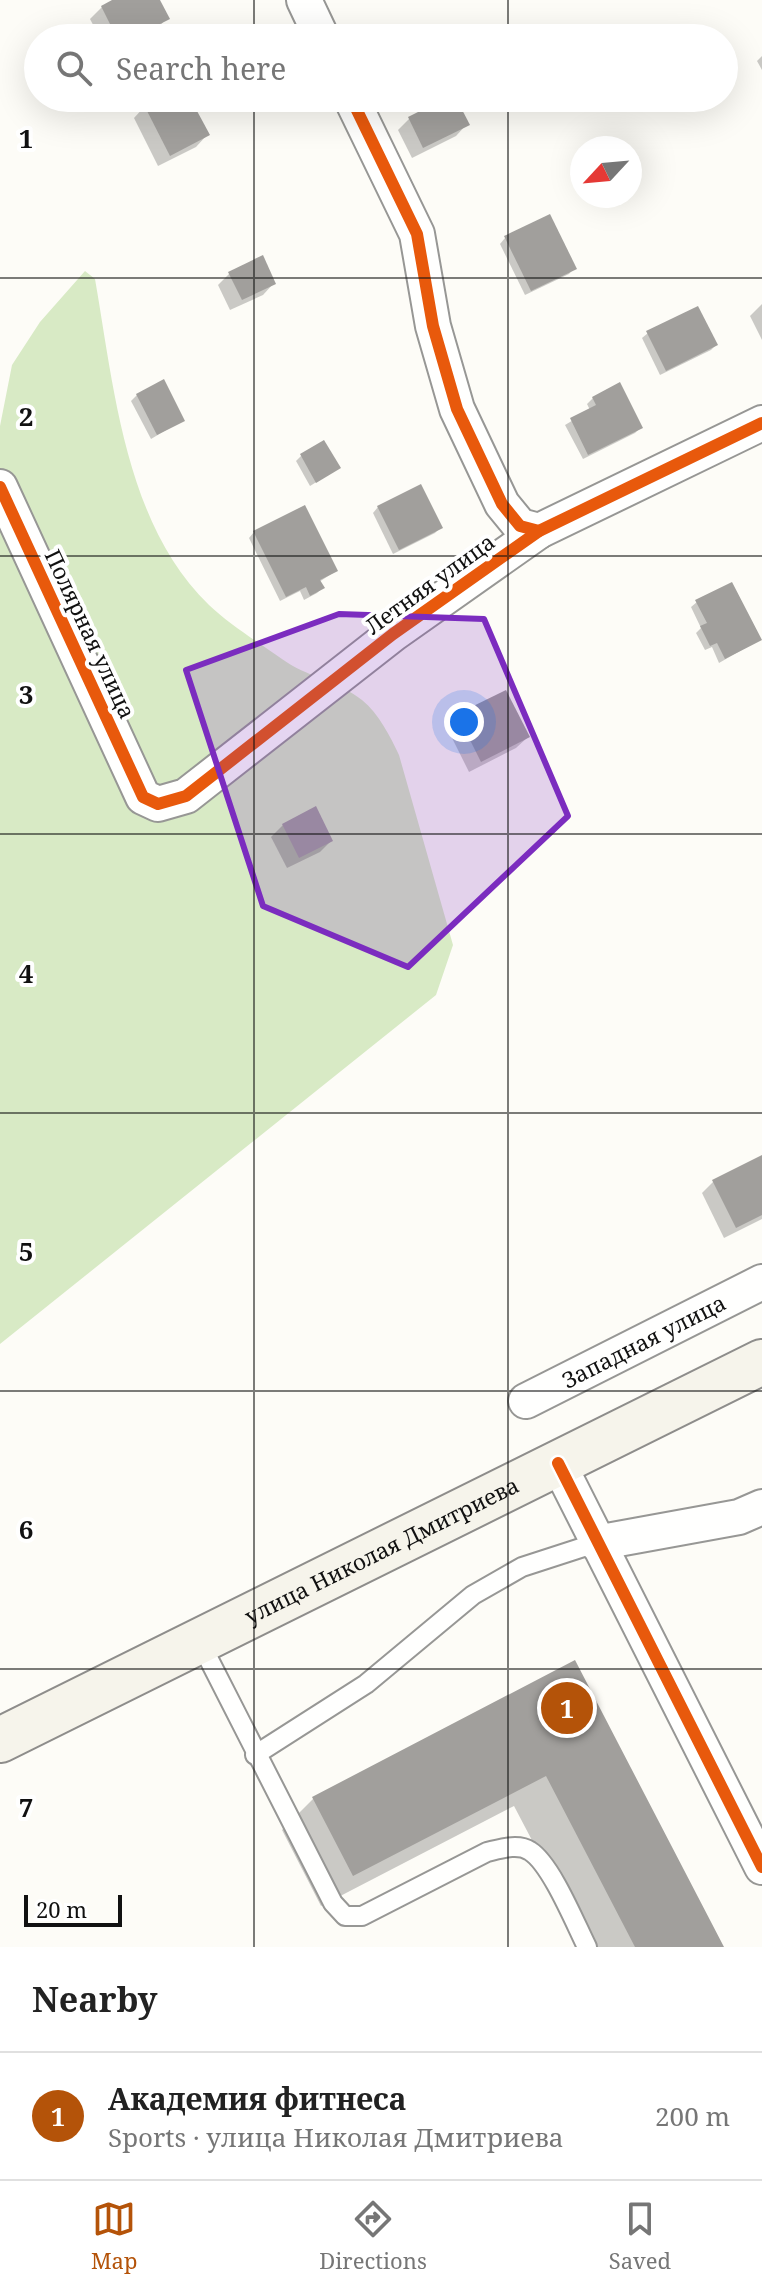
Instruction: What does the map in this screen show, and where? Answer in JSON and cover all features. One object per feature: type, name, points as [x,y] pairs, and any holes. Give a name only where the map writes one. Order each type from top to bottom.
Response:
[{"type":"main road","name":"улица Николая Дмитриева","points":[[0,1740],[762,1362]]},
{"type":"street","points":[[304,0],[315,24]]},
{"type":"street","points":[[358,112],[417,234],[433,326],[457,409],[502,504],[520,526],[539,531]]},
{"type":"street","name":"Летняя улица","points":[[143,797],[158,804],[186,796],[393,634],[539,531],[762,423]]},
{"type":"street","name":"Полярная улица","points":[[0,487],[143,797]]},
{"type":"street","name":"Западная улица","points":[[526,1401],[762,1282]]},
{"type":"street","points":[[558,1463],[762,1867]]},
{"type":"street","points":[[596,1543],[739,1517],[762,1507]]},
{"type":"lane","points":[[255,1755],[366,1684],[473,1595],[522,1567],[596,1543]]},
{"type":"lane","points":[[200,1642],[333,1903],[345,1916],[362,1916],[487,1852],[510,1847],[528,1849],[546,1866],[587,1947]]},
{"type":"highlighted area","points":[[339,614],[484,619],[568,816],[408,967],[263,906],[186,670]]},
{"type":"green space","points":[[85,271],[95,279],[117,408],[141,495],[158,535],[181,572],[217,612],[291,665],[353,694],[379,719],[399,755],[453,945],[436,995],[0,1344],[0,426],[12,365],[40,322]]},
{"type":"building","points":[[112,0],[160,0],[170,19],[160,24],[110,24],[101,6]]},
{"type":"building","points":[[148,112],[198,112],[210,135],[170,156]]},
{"type":"building","points":[[418,112],[463,112],[470,125],[423,148],[408,117]]},
{"type":"building","points":[[550,214],[577,269],[531,291],[504,236]]},
{"type":"building","points":[[263,255],[276,284],[242,300],[228,272]]},
{"type":"building","points":[[698,306],[718,345],[666,371],[646,331]]},
{"type":"building","points":[[164,379],[185,421],[157,435],[136,394]]},
{"type":"building","points":[[620,382],[643,428],[588,455],[570,418],[596,405],[592,397]]},
{"type":"building","points":[[324,440],[341,468],[316,483],[300,454]]},
{"type":"building","points":[[421,484],[443,528],[399,550],[377,506]]},
{"type":"building","points":[[305,505],[338,571],[320,580],[325,588],[310,596],[306,587],[286,597],[253,531]]},
{"type":"building","points":[[732,582],[762,640],[725,659],[717,643],[710,646],[700,626],[707,623],[695,600]]},
{"type":"building","points":[[506,690],[530,737],[481,762],[457,714]]},
{"type":"building","points":[[316,806],[333,841],[299,858],[282,824]]},
{"type":"building","points":[[762,1155],[762,1215],[736,1228],[712,1180]]},
{"type":"building","points":[[575,1660],[724,1947],[635,1947],[546,1776],[353,1876],[312,1797]]},
{"type":"cycle path","points":[[358,112],[417,234],[433,326],[457,409],[502,504],[520,526],[539,531]]},
{"type":"cycle path","points":[[0,487],[143,797],[158,804],[186,796],[393,634],[539,531],[762,423]]},
{"type":"cycle path","points":[[558,1463],[762,1867]]},
{"type":"place","name":"Академия фитнеса","points":[[567,1708]]}]
